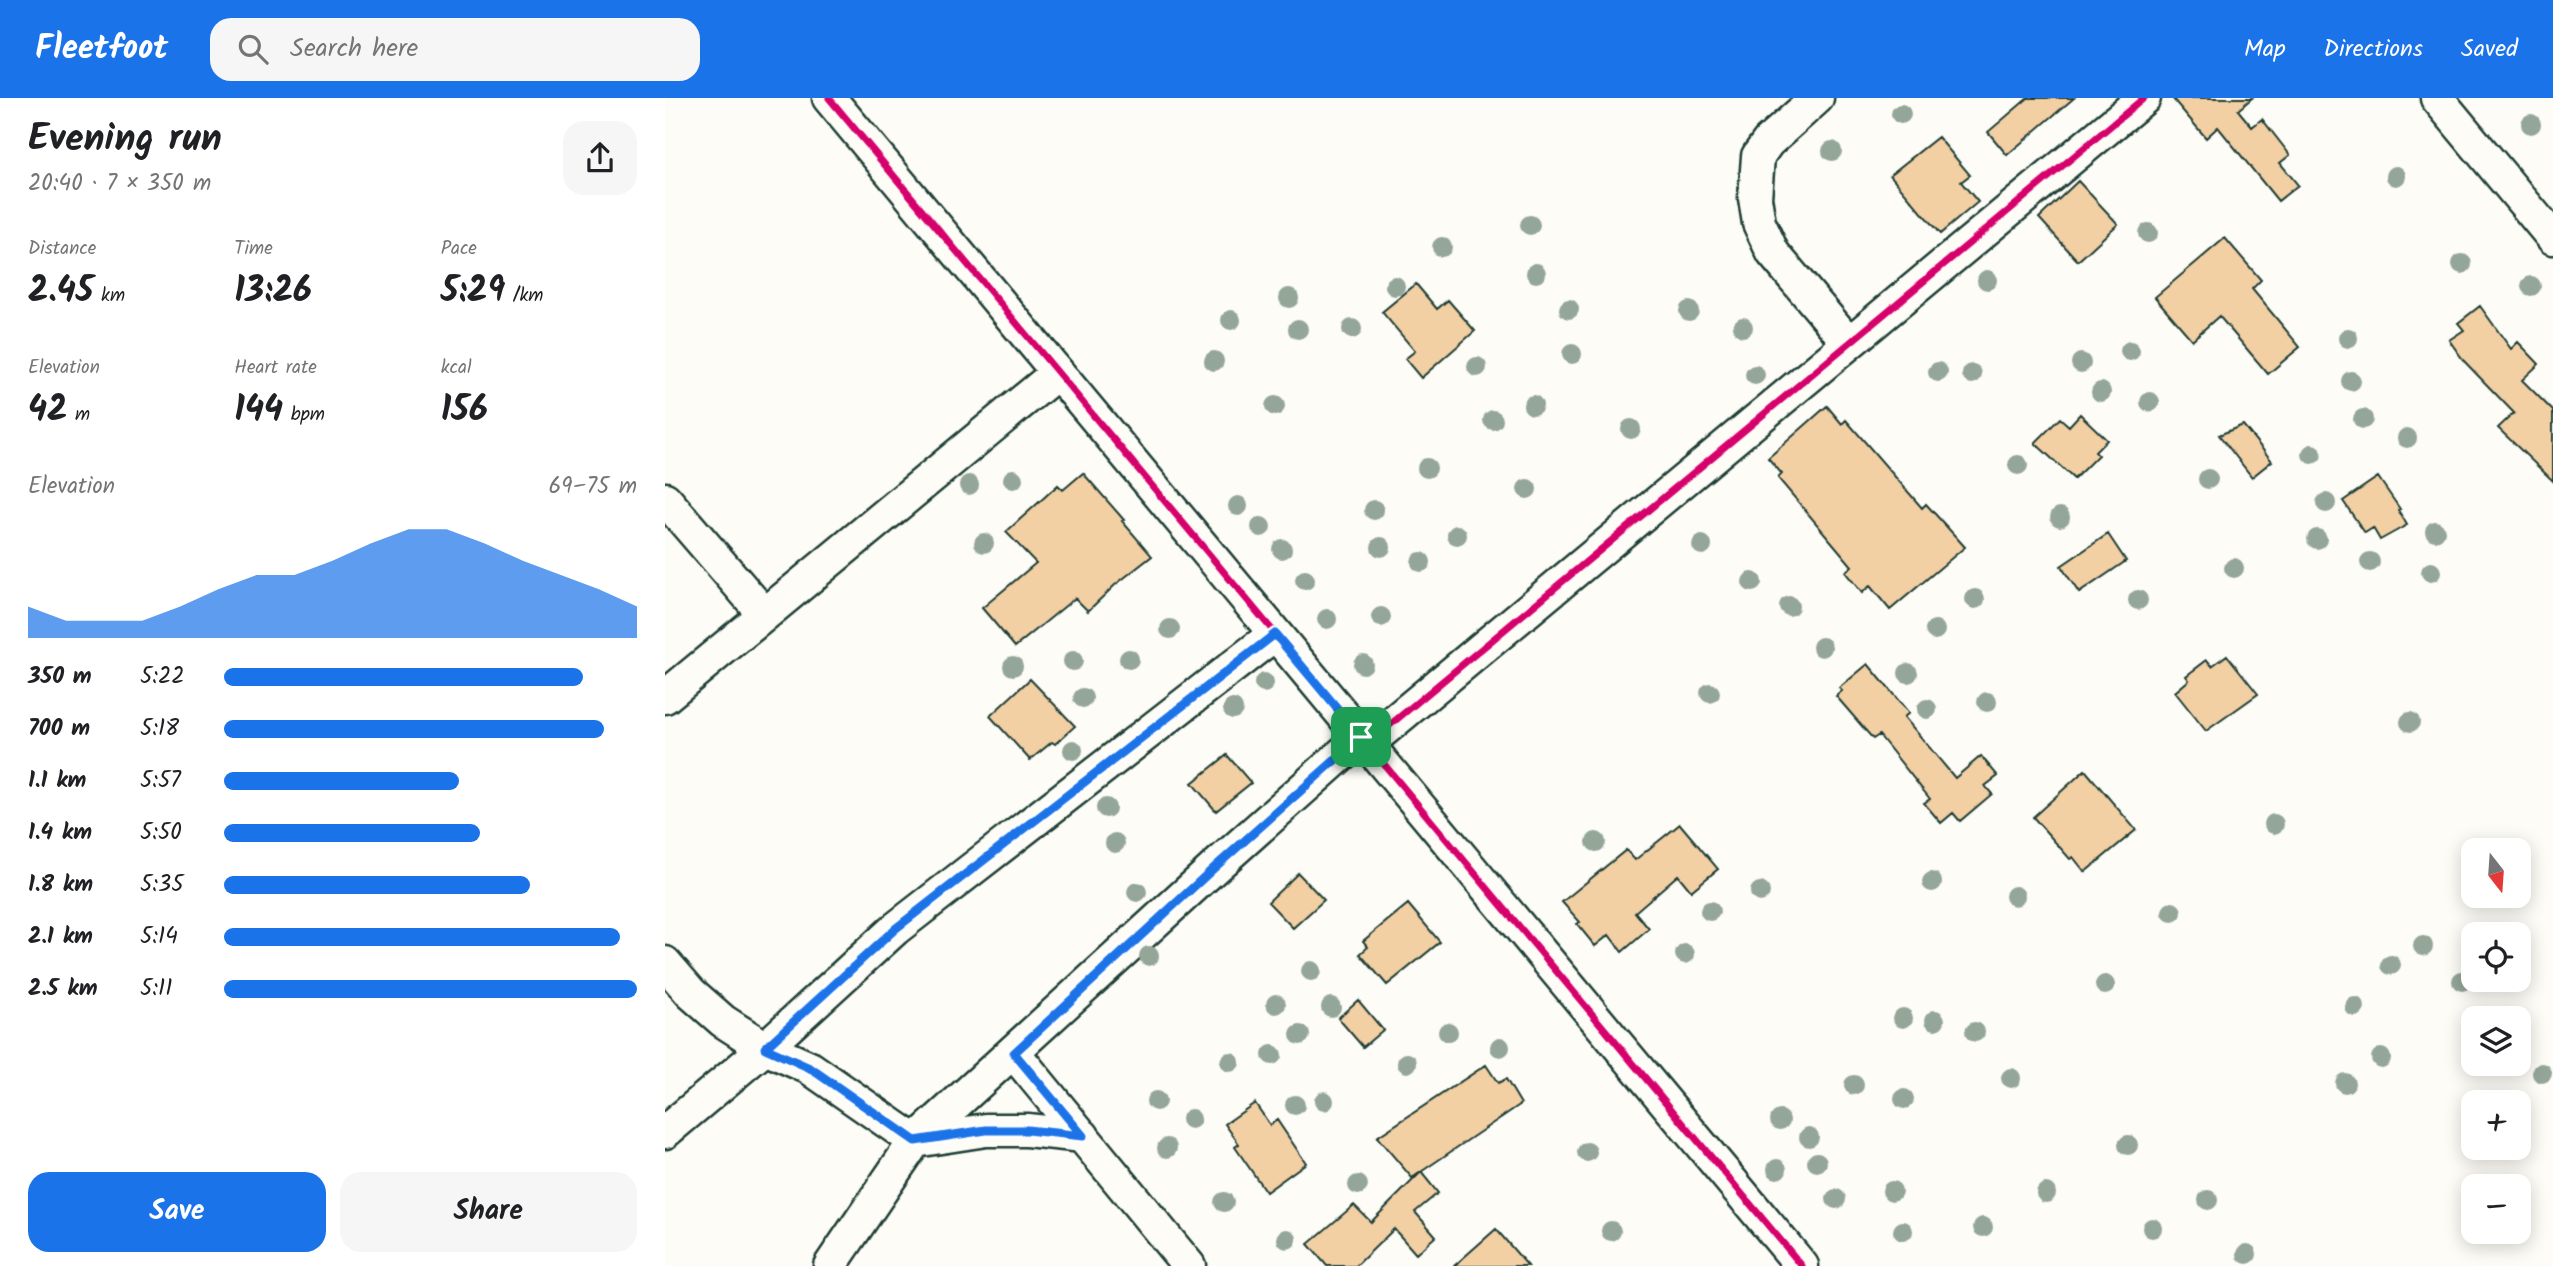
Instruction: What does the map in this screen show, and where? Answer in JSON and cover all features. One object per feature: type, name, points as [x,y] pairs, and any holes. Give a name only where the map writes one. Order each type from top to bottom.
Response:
[{"type":"street","points":[[829,98],[1802,1266]]},
{"type":"street","points":[[1817,98],[1768,142],[1758,156],[1755,198],[1759,223],[1773,253],[1849,343]]},
{"type":"street","points":[[830,1266],[915,1141],[1214,868],[1364,741],[2144,98]]},
{"type":"street","points":[[2437,98],[2553,238]]},
{"type":"street","points":[[665,697],[1057,373]]},
{"type":"street","points":[[665,499],[764,614]]},
{"type":"street","points":[[665,1132],[765,1048],[895,929],[1275,634]]},
{"type":"street","points":[[665,963],[691,993],[723,1021],[765,1048],[810,1068],[915,1141],[986,1130],[1027,1130],[1083,1136]]},
{"type":"street","points":[[1014,1053],[1189,1266]]},
{"type":"building","points":[[2028,98],[2074,98],[2007,155],[1988,132]]},
{"type":"building","points":[[2172,98],[2252,98],[2238,110],[2252,127],[2262,119],[2290,155],[2280,163],[2298,185],[2278,201],[2218,127],[2206,138]]},
{"type":"building","points":[[1938,137],[1970,175],[1961,182],[1978,202],[1940,234],[1890,175]]},
{"type":"building","points":[[2078,181],[2118,224],[2078,261],[2039,218]]},
{"type":"building","points":[[2225,238],[2261,280],[2252,289],[2300,347],[2268,374],[2219,316],[2192,340],[2155,297]]},
{"type":"building","points":[[1416,284],[1437,309],[1448,300],[1475,331],[1421,378],[1405,359],[1415,351],[1382,312]]},
{"type":"building","points":[[2480,306],[2511,349],[2518,342],[2539,364],[2522,380],[2553,411],[2553,481],[2498,428],[2514,413],[2464,361],[2449,340],[2464,330],[2458,323]]},
{"type":"building","points":[[1827,406],[1842,424],[1846,420],[1922,508],[1926,504],[1965,547],[1890,610],[1870,586],[1862,593],[1845,572],[1852,566],[1778,478],[1782,474],[1768,458]]},
{"type":"building","points":[[2080,414],[2107,440],[2095,452],[2098,455],[2074,479],[2035,443],[2060,418],[2069,426]]},
{"type":"building","points":[[2243,425],[2272,461],[2252,477],[2219,435]]},
{"type":"building","points":[[1083,473],[1152,556],[1115,585],[1088,611],[1075,598],[1015,647],[982,608],[1036,563],[1006,532],[1058,485],[1063,490]]},
{"type":"building","points":[[2378,477],[2400,509],[2398,510],[2407,525],[2380,540],[2373,528],[2365,533],[2343,501]]},
{"type":"building","points":[[2108,534],[2126,561],[2079,593],[2061,566]]},
{"type":"building","points":[[2227,655],[2258,694],[2206,731],[2175,692],[2189,680],[2186,676],[2207,660],[2212,666]]},
{"type":"building","points":[[1868,664],[1909,713],[1904,717],[1955,778],[1981,756],[1998,776],[1985,786],[1992,794],[1960,821],[1953,813],[1941,823],[1924,803],[1930,799],[1879,735],[1873,739],[1836,696],[1842,691],[1839,688]]},
{"type":"building","points":[[1030,679],[1075,726],[1055,744],[1052,742],[1030,760],[990,716]]},
{"type":"building","points":[[1227,755],[1251,783],[1216,811],[1192,783]]},
{"type":"building","points":[[2085,770],[2136,830],[2085,872],[2033,817]]},
{"type":"building","points":[[1680,824],[1718,869],[1691,891],[1678,875],[1635,912],[1649,929],[1622,952],[1609,935],[1595,946],[1577,924],[1580,922],[1562,902],[1626,850],[1635,860]]},
{"type":"building","points":[[1298,873],[1324,900],[1293,928],[1268,902]]},
{"type":"building","points":[[1408,904],[1440,942],[1387,985],[1360,954],[1368,947],[1363,941]]},
{"type":"building","points":[[1358,1000],[1383,1030],[1363,1047],[1338,1018]]},
{"type":"building","points":[[1486,1065],[1498,1083],[1506,1079],[1521,1104],[1412,1178],[1377,1137]]},
{"type":"building","points":[[1255,1103],[1270,1125],[1277,1120],[1306,1163],[1266,1192],[1235,1147],[1239,1144],[1225,1124]]},
{"type":"building","points":[[1421,1172],[1438,1193],[1415,1212],[1436,1236],[1416,1254],[1394,1229],[1356,1266],[1327,1266],[1308,1244],[1354,1205],[1371,1222]]},
{"type":"building","points":[[1496,1229],[1528,1266],[1454,1266]]},
{"type":"cycle path","points":[[829,98],[1802,1266]]},
{"type":"cycle path","points":[[1367,744],[2144,98]]},
{"type":"route","points":[[1275,634],[1361,737],[1214,868],[1014,1053],[1083,1136],[1027,1130],[986,1130],[915,1141],[810,1068],[765,1048],[895,929],[1275,634]]}]
